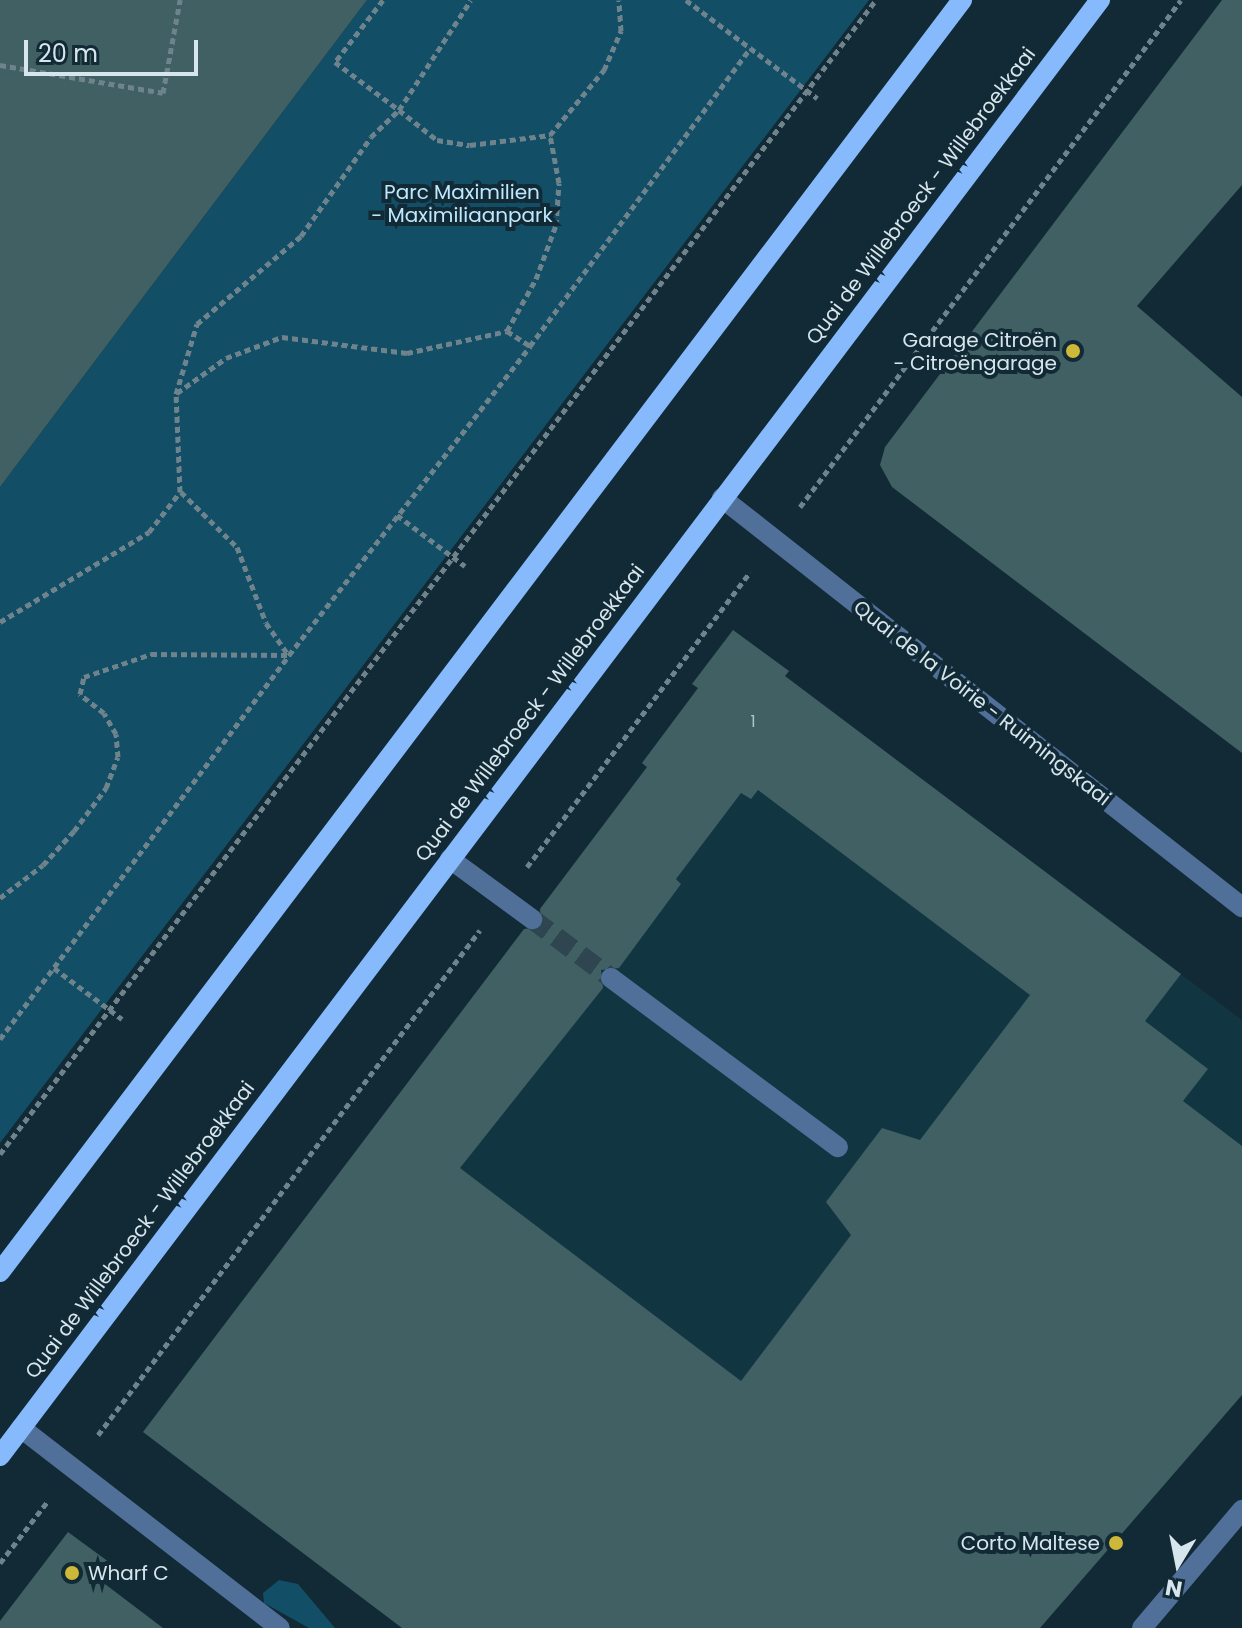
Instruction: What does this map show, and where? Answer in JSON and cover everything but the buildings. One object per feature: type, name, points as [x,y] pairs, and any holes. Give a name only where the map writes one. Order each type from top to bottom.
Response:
[{"type":"main road","points":[[0,1272],[962,0]]},
{"type":"main road","name":"Quai de Willebroeck - Willebroekkaai","points":[[0,1456],[1100,0]]},
{"type":"street","name":"Quai de la Voirie - Ruimingskaai","points":[[722,498],[1242,907]]},
{"type":"street","points":[[450,859],[532,919]]},
{"type":"street","points":[[611,978],[838,1147]]},
{"type":"street","points":[[21,1428],[280,1628]]},
{"type":"street","points":[[1142,1628],[1242,1510]]},
{"type":"path","points":[[0,65],[163,93],[180,0]]},
{"type":"path","points":[[383,0],[335,62],[437,140],[470,145],[550,135],[604,70],[621,31],[619,0]]},
{"type":"path","points":[[0,622],[149,532],[180,492],[176,394],[197,324],[301,236],[371,137],[399,110],[471,0]]},
{"type":"path","points":[[686,0],[817,98]]},
{"type":"path","points":[[0,1154],[876,0]]},
{"type":"path","points":[[0,1563],[1181,0]]},
{"type":"path","points":[[0,1039],[289,655],[530,346],[750,49]]},
{"type":"path","points":[[507,331],[536,279],[556,225],[559,183],[550,135]]},
{"type":"path","points":[[176,394],[226,358],[282,337],[407,353],[507,331],[530,346]]},
{"type":"path","points":[[180,492],[237,547],[266,623],[289,655]]},
{"type":"path","points":[[397,515],[465,566]]},
{"type":"path","points":[[0,898],[43,865],[74,831],[106,788],[118,757],[116,734],[104,713],[80,694],[84,677],[151,654],[289,655]]},
{"type":"path","points":[[54,968],[122,1019]]},
{"type":"path","points":[[0,1023],[12,1023]]},
{"type":"shaded area","points":[[733,630],[789,671],[785,677],[1242,1020],[1242,1395],[1040,1628],[402,1628],[143,1432],[647,768],[642,763],[698,689],[692,684]]},
{"type":"green space","name":"Parc Maximilien - Maximiliaanpark","points":[[367,0],[869,0],[0,1143],[0,487]]},
{"type":"green space","points":[[279,1580],[298,1584],[335,1628],[309,1628],[264,1603],[263,1593]]},
{"type":"tunnel","points":[[532,919],[611,978]]},
{"type":"place","name":"Garage Citroën - Citroëngarage","points":[[1073,351]]},
{"type":"place","name":"Corto Maltese","points":[[1116,1543]]},
{"type":"place","name":"Wharf C","points":[[72,1573]]}]
